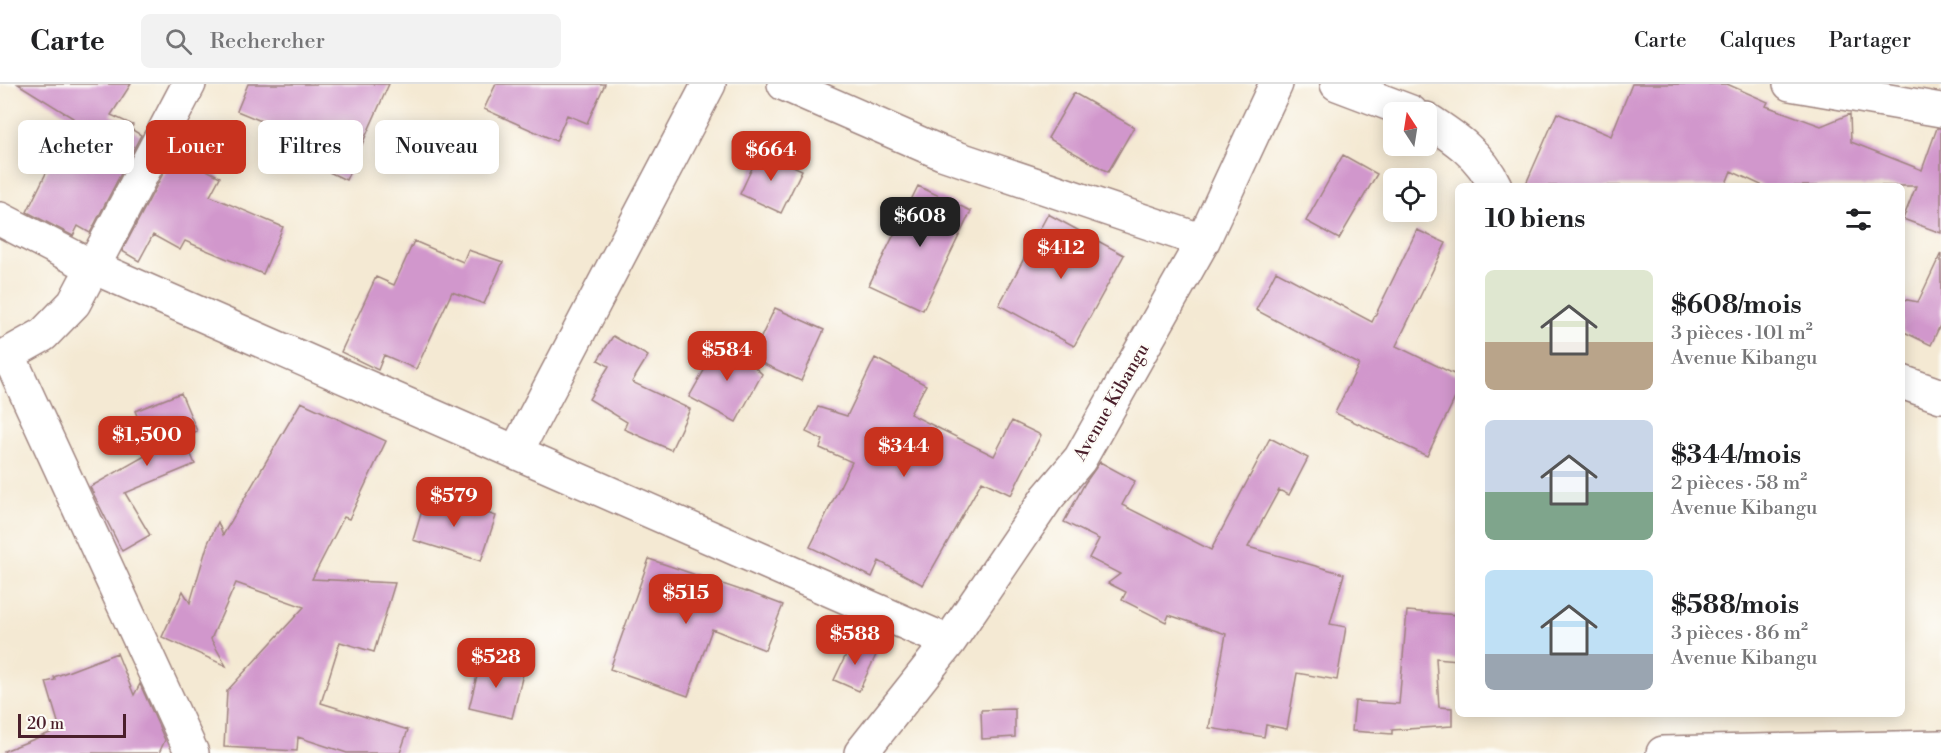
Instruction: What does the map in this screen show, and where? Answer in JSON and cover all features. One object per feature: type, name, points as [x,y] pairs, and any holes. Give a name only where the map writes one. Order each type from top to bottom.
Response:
[{"type":"street","points":[[189,84],[74,303],[44,335],[4,358],[192,753]]},
{"type":"street","points":[[516,452],[708,84]]},
{"type":"street","points":[[784,84],[942,153],[1203,241]]},
{"type":"street","name":"Avenue Kibangu","points":[[861,753],[950,642],[1047,498],[1080,459],[1203,241],[1276,84]]},
{"type":"street","points":[[1336,84],[1384,102]]},
{"type":"street","points":[[1790,84],[1941,110]]},
{"type":"street","points":[[1437,126],[1479,158],[1493,183]]},
{"type":"street","points":[[0,219],[93,267],[950,642]]},
{"type":"street","points":[[1905,383],[1941,396]]},
{"type":"street","points":[[1663,753],[1941,747]]},
{"type":"building","points":[[18,84],[131,84],[111,115],[122,120],[72,120],[73,118]]},
{"type":"building","points":[[248,84],[389,84],[363,142],[363,120],[259,120],[237,111]]},
{"type":"building","points":[[496,84],[605,84],[587,123],[567,115],[556,141],[484,109]]},
{"type":"building","points":[[1632,84],[1727,84],[1768,102],[1766,106],[1821,126],[1850,114],[1851,142],[1922,170],[1937,128],[1941,128],[1941,233],[1905,220],[1905,214],[1916,186],[1905,186],[1905,183],[1757,183],[1731,171],[1726,183],[1526,183],[1557,113],[1611,136]]},
{"type":"building","points":[[1074,93],[1134,127],[1108,172],[1048,138]]},
{"type":"building","points":[[134,131],[141,135],[134,148]]},
{"type":"building","points":[[760,151],[802,170],[781,213],[740,194]]},
{"type":"building","points":[[1343,155],[1377,174],[1339,239],[1306,221]]},
{"type":"building","points":[[46,174],[121,174],[90,233],[78,226],[73,236],[27,212]]},
{"type":"building","points":[[163,174],[214,174],[220,177],[210,196],[283,227],[263,274],[185,241],[180,250],[153,235],[139,261],[122,251]]},
{"type":"building","points":[[333,174],[349,174],[346,180]]},
{"type":"building","points":[[918,186],[971,211],[923,310],[869,285]]},
{"type":"building","points":[[1048,214],[1124,255],[1074,346],[999,305]]},
{"type":"building","points":[[1417,230],[1446,243],[1396,346],[1455,375],[1455,398],[1427,456],[1335,413],[1359,364],[1256,310],[1276,271],[1372,322]]},
{"type":"building","points":[[414,241],[463,262],[468,250],[503,262],[484,304],[452,292],[416,369],[384,355],[378,370],[341,352],[376,277],[394,285]]},
{"type":"building","points":[[1941,253],[1941,323],[1931,345],[1905,332],[1905,300],[1918,302]]},
{"type":"building","points":[[775,308],[824,330],[801,381],[751,358]]},
{"type":"building","points":[[613,336],[648,356],[632,382],[690,409],[671,450],[624,429],[627,422],[589,399],[609,366],[598,360]]},
{"type":"building","points":[[723,337],[762,374],[736,422],[689,397]]},
{"type":"building","points":[[875,358],[926,385],[910,414],[994,456],[1012,421],[1041,435],[1011,495],[982,481],[923,585],[879,561],[872,577],[810,547],[852,462],[820,448],[823,440],[806,432],[818,407],[847,416]]},
{"type":"building","points":[[181,393],[197,431],[183,436],[195,464],[125,493],[150,535],[122,551],[90,487],[152,452],[135,411]]},
{"type":"building","points":[[301,402],[386,441],[349,519],[344,517],[312,579],[395,583],[374,652],[340,642],[321,703],[408,730],[400,753],[347,753],[298,737],[297,751],[224,747],[227,691],[304,607],[236,583],[211,639],[226,666],[162,637],[183,591],[190,603],[208,543],[218,522],[223,535]]},
{"type":"building","points":[[1270,438],[1308,458],[1289,495],[1279,490],[1248,547],[1344,574],[1330,624],[1346,627],[1337,680],[1297,673],[1287,729],[1266,725],[1264,737],[1209,728],[1226,634],[1169,615],[1166,622],[1122,600],[1126,592],[1108,583],[1120,574],[1089,558],[1099,539],[1064,522],[1085,483],[1100,462],[1135,481],[1122,505],[1211,550]]},
{"type":"building","points":[[427,494],[496,516],[481,561],[413,540]]},
{"type":"building","points":[[649,559],[783,605],[765,650],[712,629],[688,696],[610,669]]},
{"type":"building","points":[[1407,611],[1455,615],[1455,660],[1436,658],[1439,707],[1452,708],[1452,726],[1392,730],[1392,734],[1352,731],[1355,701],[1399,704]]},
{"type":"building","points":[[852,642],[877,653],[859,691],[834,680]]},
{"type":"building","points":[[117,653],[134,695],[140,684],[165,740],[159,753],[5,753],[4,751],[60,729],[46,682]]},
{"type":"building","points":[[481,660],[524,670],[512,718],[469,708]]},
{"type":"building","points":[[1015,709],[1015,737],[982,739],[981,710]]}]
